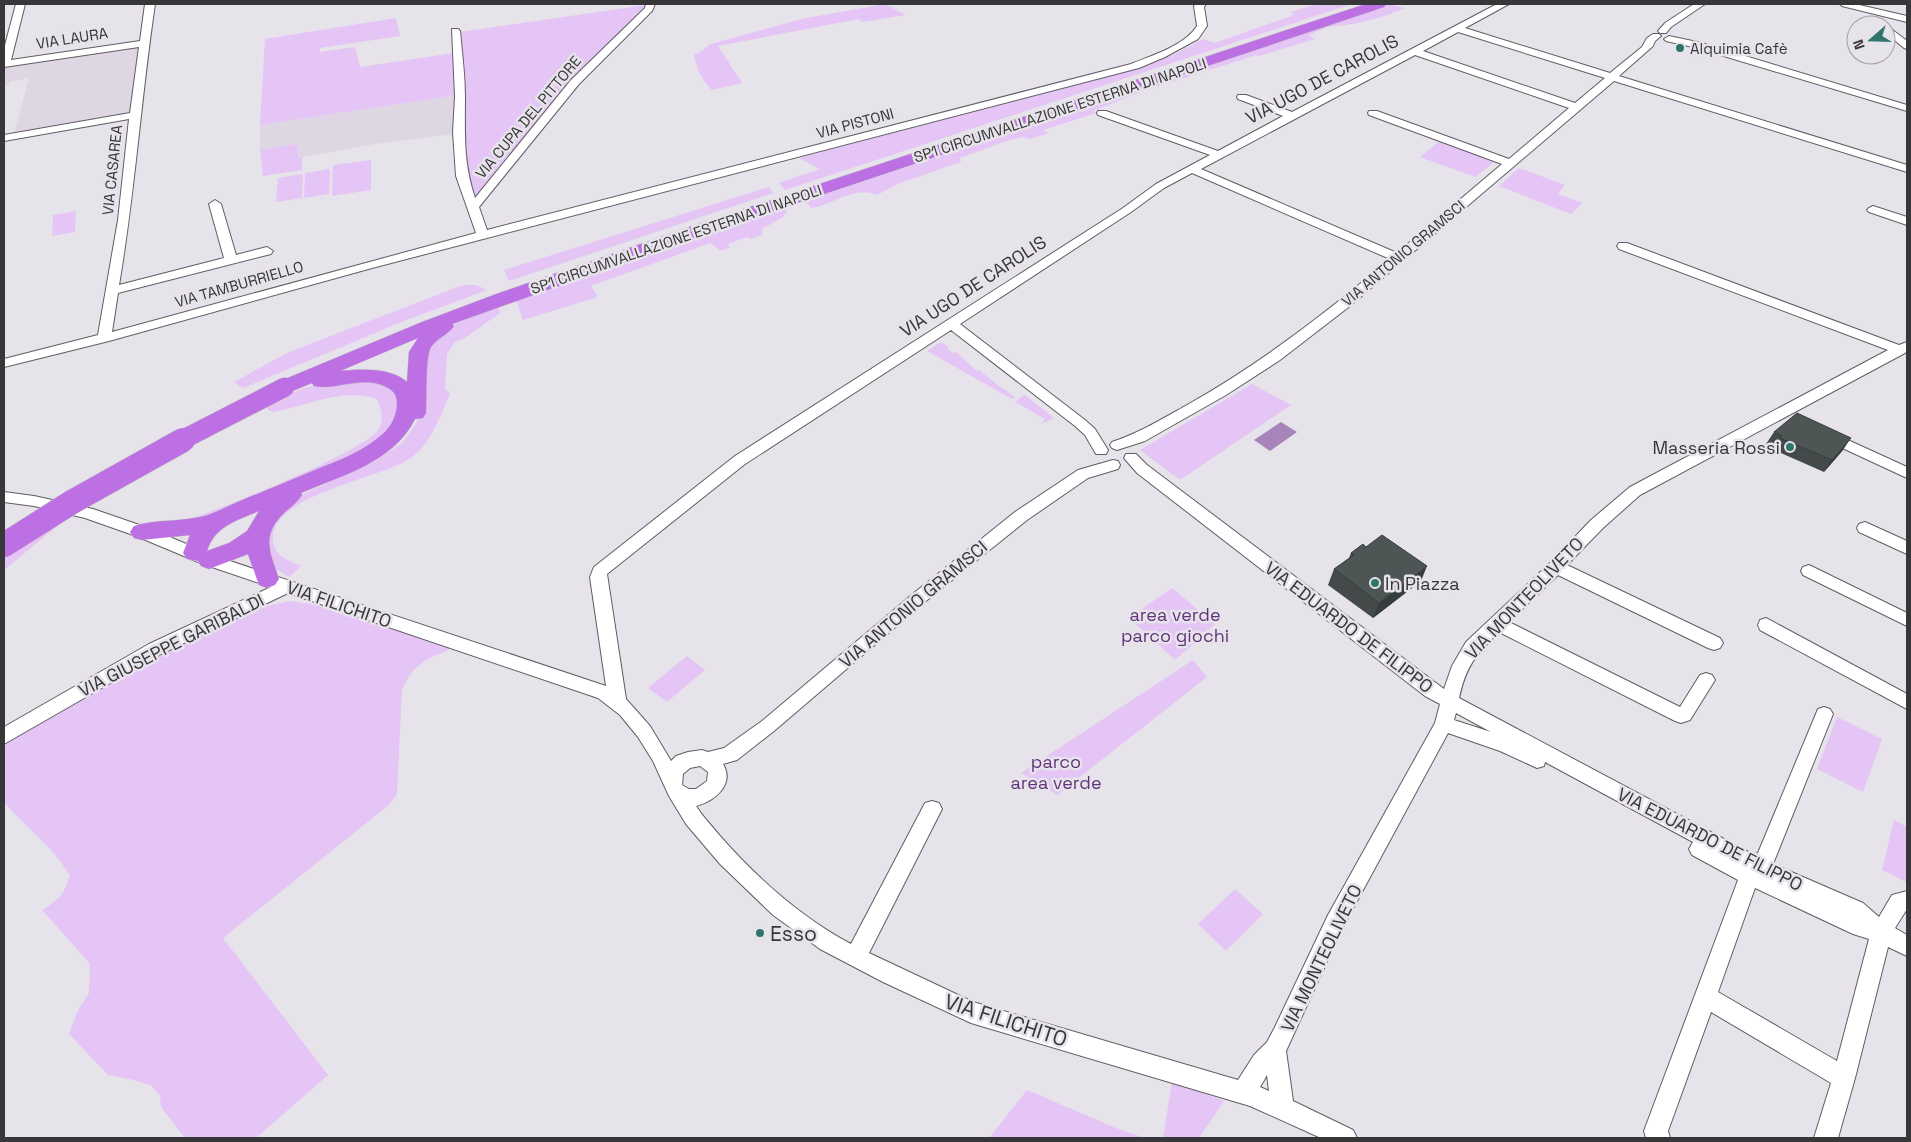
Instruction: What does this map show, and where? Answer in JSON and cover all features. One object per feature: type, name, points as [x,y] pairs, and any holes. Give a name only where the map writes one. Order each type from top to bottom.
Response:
[{"type":"highway","name":"SP1 CIRCUMVALLAZIONE ESTERNA DI NAPOLI","points":[[4,530],[112,464],[280,387],[500,291],[590,259],[1362,4]]},
{"type":"highway","name":"SP1 CIRCUMVALLAZIONE ESTERNA DI NAPOLI","points":[[4,545],[53,512],[280,387],[429,326],[485,304],[704,228],[1379,4]]},
{"type":"highway","points":[[277,583],[260,558],[257,536],[262,525],[274,510],[290,496],[373,459],[391,447],[405,433],[414,420],[417,406],[417,365],[422,344],[442,327],[485,304]]},
{"type":"highway","points":[[142,532],[177,529],[214,522],[372,453],[398,432],[409,409],[408,399],[400,387],[388,379],[364,375],[280,387]]},
{"type":"highway","points":[[214,522],[200,537],[202,557],[237,549],[257,536]]},
{"type":"street","points":[[4,64],[20,4]]},
{"type":"street","name":"VIA CASAREA","points":[[104,338],[124,220],[134,115],[150,4]]},
{"type":"street","name":"VIA CUPA DEL PITTORE","points":[[472,206],[481,199],[575,82],[649,10],[650,4]]},
{"type":"street","name":"VIA PISTONI","points":[[483,236],[1135,66],[1162,55],[1195,37],[1202,26],[1199,6],[1201,4]]},
{"type":"street","name":"VIA UGO DE CAROLIS","points":[[617,700],[598,577],[600,571],[740,460],[1119,215],[1160,186],[1504,4]]},
{"type":"street","name":"VIA ANTONIO GRAMSCI","points":[[700,760],[730,754],[748,742],[1003,530],[1083,474],[1107,448],[1140,438],[1221,392],[1275,357],[1345,303],[1397,257],[1700,4]]},
{"type":"street","points":[[1845,4],[1866,7],[1907,19]]},
{"type":"street","points":[[1461,30],[1907,169]]},
{"type":"street","points":[[455,31],[460,96],[458,132],[462,176],[483,236]]},
{"type":"street","points":[[1665,35],[1907,108]]},
{"type":"street","points":[[1896,37],[1907,46]]},
{"type":"street","name":"VIA LAURA","points":[[4,64],[144,42]]},
{"type":"street","points":[[1413,51],[1576,107]]},
{"type":"street","points":[[1242,97],[1292,116]]},
{"type":"street","points":[[1102,113],[1219,155]]},
{"type":"street","points":[[1373,113],[1510,163]]},
{"type":"street","points":[[4,138],[134,115]]},
{"type":"street","points":[[1192,170],[1397,257]]},
{"type":"street","points":[[215,204],[231,260]]},
{"type":"street","points":[[1873,210],[1907,221]]},
{"type":"street","name":"VIA TAMBURRIELLO","points":[[4,363],[483,236]]},
{"type":"street","points":[[1623,246],[1903,348]]},
{"type":"street","points":[[112,291],[267,251]]},
{"type":"street","points":[[950,323],[1070,415],[1107,448],[1124,447],[1128,462],[1103,460],[1107,448]]},
{"type":"street","name":"VIA MONTEOLIVETO","points":[[1243,1093],[1262,1063],[1275,1050],[1335,922],[1444,724],[1451,701],[1453,682],[1463,659],[1597,524],[1635,491],[1903,348]]},
{"type":"street","points":[[1782,414],[1800,423]]},
{"type":"street","points":[[1818,432],[1907,473]]},
{"type":"street","name":"VIA ANTONIO GRAMSCI","points":[[1083,474],[1128,462],[1140,438]]},
{"type":"street","name":"VIA EDUARDO DE FILIPPO","points":[[1128,462],[1417,682],[1752,871]]},
{"type":"street","name":"VIA FILICHITO","points":[[4,497],[34,501],[88,513],[142,532],[202,557],[604,693],[617,700],[653,745],[693,818],[743,875],[780,908],[828,942],[926,992],[971,1012],[1243,1093],[1283,1108],[1345,1138]]},
{"type":"street","points":[[1865,528],[1907,548]]},
{"type":"street","points":[[1556,567],[1714,643]]},
{"type":"street","points":[[1809,571],[1907,620]]},
{"type":"street","name":"VIA GIUSEPPE GARIBALDI","points":[[4,736],[107,675],[277,583]]},
{"type":"street","points":[[1497,623],[1680,716],[1684,715],[1706,680]]},
{"type":"street","points":[[1766,625],[1907,702]]},
{"type":"street","points":[[1658,1138],[1656,1131],[1752,871],[1765,859],[1824,714]]},
{"type":"street","name":"VIA EDUARDO DE FILIPPO","points":[[1444,724],[1506,745],[1526,754],[1860,927],[1881,932],[1907,946]]},
{"type":"street","name":"VIA ANTONIO GRAMSCI","points":[[718,779],[748,742]]},
{"type":"street","name":"VIA FILICHITO","points":[[653,745],[664,752],[700,760]]},
{"type":"street","points":[[700,760],[716,768],[718,779],[714,788],[694,798],[675,788],[677,768],[700,760]]},
{"type":"street","name":"VIA FILICHITO","points":[[704,794],[702,806],[707,832]]},
{"type":"street","points":[[856,956],[932,809]]},
{"type":"street","points":[[1826,1138],[1844,1078],[1881,932],[1899,902],[1907,900]]},
{"type":"street","points":[[1705,996],[1844,1078]]},
{"type":"street","name":"VIA MONTEOLIVETO","points":[[1275,1050],[1283,1108]]},
{"type":"shaded area","points":[[140,44],[131,113],[14,134],[29,78],[10,82],[9,85],[4,86],[4,66]]},
{"type":"shaded area","points":[[458,95],[455,134],[375,144],[298,158],[297,144],[260,150],[260,125]]},
{"type":"shaded area","points":[[1281,422],[1297,432],[1270,451],[1254,440]]},
{"type":"green space","points":[[885,4],[906,15],[862,22],[859,19],[718,46],[742,83],[712,90],[702,78],[696,64],[694,55],[708,47],[708,45],[801,19]]},
{"type":"green space","points":[[1317,4],[1352,4],[785,190],[779,183],[820,169],[799,158],[1138,68],[1177,53],[1203,39],[1215,43],[1294,15],[1290,12]]},
{"type":"green space","points":[[1389,4],[1404,8],[1370,20],[1329,27],[1309,35],[1315,39],[1259,56],[1256,55],[1141,92],[1093,111],[1096,113],[1043,130],[1049,133],[1030,139],[1023,137],[1006,141],[960,158],[961,162],[900,183],[877,195],[860,192],[811,208],[805,200]]},
{"type":"green space","points":[[646,5],[479,197],[474,199],[463,151],[465,103],[459,32]]},
{"type":"green space","points":[[396,18],[400,36],[320,48],[320,52],[355,47],[360,67],[454,53],[458,95],[260,125],[265,39]]},
{"type":"green space","points":[[1441,140],[1497,160],[1475,177],[1420,157]]},
{"type":"green space","points":[[297,144],[298,158],[302,157],[302,170],[263,176],[260,150]]},
{"type":"green space","points":[[371,160],[371,190],[332,196],[333,165]]},
{"type":"green space","points":[[1519,168],[1565,185],[1558,194],[1582,203],[1571,214],[1499,186]]},
{"type":"green space","points":[[330,169],[329,194],[304,198],[305,173]]},
{"type":"green space","points":[[303,174],[302,198],[276,202],[278,178]]},
{"type":"green space","points":[[769,187],[773,193],[509,281],[504,270]]},
{"type":"green space","points":[[785,206],[787,211],[783,217],[762,229],[762,235],[751,239],[747,237],[728,244],[730,247],[721,251],[710,243],[591,286],[597,295],[595,298],[523,320],[516,300]]},
{"type":"green space","points":[[76,211],[75,232],[52,236],[53,215]]},
{"type":"green space","points":[[463,285],[476,285],[487,290],[404,321],[243,388],[234,382],[289,352]]},
{"type":"green space","points":[[498,306],[500,313],[465,338],[454,343],[447,354],[445,388],[450,394],[434,430],[416,454],[394,467],[308,499],[290,510],[278,522],[273,542],[281,556],[301,566],[289,577],[271,566],[265,529],[294,498],[374,462],[402,443],[419,417],[424,355],[435,337],[455,324]]},
{"type":"green space","points":[[941,342],[949,347],[947,349],[953,353],[956,352],[977,371],[979,370],[1015,397],[1012,399],[927,351]]},
{"type":"green space","points":[[354,379],[389,386],[402,400],[386,440],[213,518],[182,521],[255,494],[319,466],[368,439],[381,425],[380,406],[377,399],[351,395],[338,396],[274,412],[268,410],[266,406],[308,387]]},
{"type":"green space","points":[[1252,384],[1291,405],[1180,480],[1140,450]]},
{"type":"green space","points":[[1024,395],[1054,418],[1041,424],[1045,419],[1015,402]]},
{"type":"green space","points":[[53,524],[60,524],[4,570],[4,555]]},
{"type":"green space","name":"area verde parco giochi","points":[[1172,588],[1215,624],[1175,660],[1129,618]]},
{"type":"green space","points":[[290,601],[316,605],[452,648],[421,663],[411,673],[402,690],[397,794],[389,805],[223,938],[328,1075],[256,1138],[185,1138],[161,1107],[160,1096],[152,1086],[108,1075],[69,1034],[77,1012],[89,993],[90,964],[42,910],[60,896],[70,876],[48,846],[4,802],[4,742],[206,630],[247,613]]},
{"type":"green space","points":[[687,656],[705,670],[667,702],[648,688]]},
{"type":"green space","name":"parco area verde","points":[[1193,660],[1207,677],[1057,795],[1021,773]]},
{"type":"green space","points":[[1837,717],[1882,739],[1863,792],[1817,769]]},
{"type":"green space","points":[[1894,820],[1907,827],[1907,882],[1882,870]]},
{"type":"green space","points":[[1235,889],[1263,914],[1226,951],[1198,924]]},
{"type":"green space","points":[[1172,1082],[1224,1101],[1199,1138],[1163,1138]]},
{"type":"green space","points":[[1027,1090],[1116,1128],[1145,1138],[989,1138]]},
{"type":"building","points":[[1797,413],[1851,438],[1832,460],[1780,438],[1782,436],[1774,432]]},
{"type":"building","name":"In Piazza","points":[[1382,535],[1427,566],[1379,603],[1334,569],[1354,555],[1351,553],[1363,544],[1366,547]]},
{"type":"place","name":"Alquimia Cafè","points":[[1680,48]]},
{"type":"place","name":"Masseria Rossi","points":[[1790,447]]},
{"type":"place","name":"In Piazza","points":[[1375,583]]},
{"type":"place","name":"Esso","points":[[760,933]]}]
